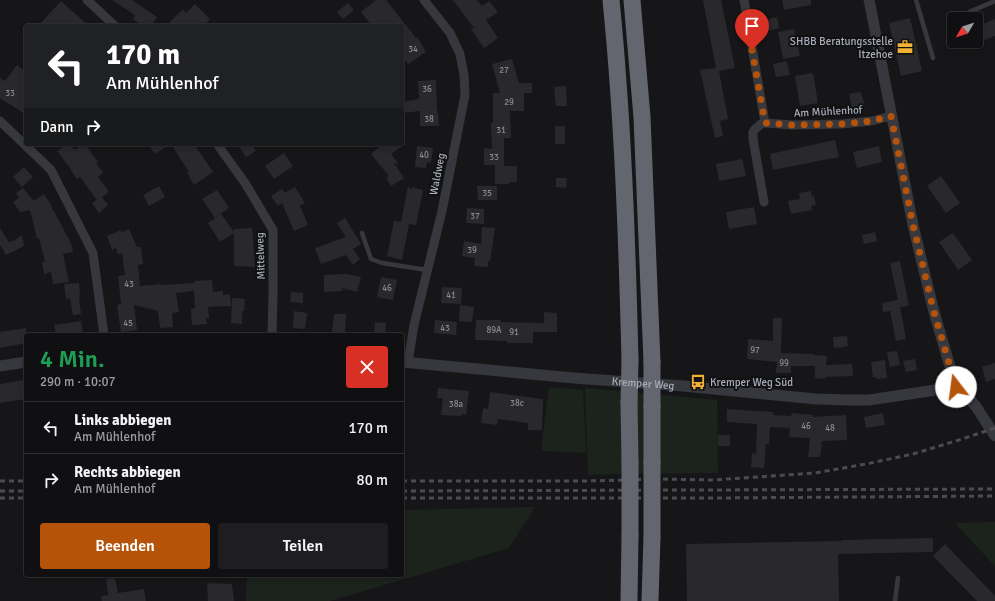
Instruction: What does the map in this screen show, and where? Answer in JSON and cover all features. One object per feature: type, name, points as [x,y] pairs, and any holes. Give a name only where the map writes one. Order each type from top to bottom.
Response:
[{"type":"highway","points":[[611,0],[621,122],[627,231],[630,360],[629,601]]},
{"type":"highway","points":[[632,0],[642,117],[652,362],[652,536],[650,601]]},
{"type":"street","points":[[87,0],[114,24]]},
{"type":"street","name":"Waldweg","points":[[405,362],[442,211],[465,95],[464,75],[460,54],[450,33],[424,0]]},
{"type":"street","points":[[744,0],[765,123],[761,124],[755,129],[752,139],[764,202]]},
{"type":"street","points":[[869,0],[913,225],[934,312],[956,387],[969,398],[977,408],[995,436]]},
{"type":"street","name":"Am Mühlenhof","points":[[765,123],[793,125],[841,124],[872,121],[891,116]]},
{"type":"street","points":[[0,121],[24,144]]},
{"type":"street","points":[[26,146],[51,170],[93,253],[104,333]]},
{"type":"street","name":"Mittelweg","points":[[218,146],[245,183],[273,230],[272,333]]},
{"type":"street","points":[[0,366],[24,362]]},
{"type":"street","name":"Kremper Weg","points":[[405,362],[591,380],[683,386],[816,399],[869,400],[956,387]]},
{"type":"lane","points":[[916,0],[933,58]]},
{"type":"lane","points":[[969,12],[995,1]]},
{"type":"lane","points":[[362,232],[371,260],[427,270]]},
{"type":"lane","points":[[895,601],[898,578]]},
{"type":"shaded area","points":[[549,387],[583,390],[586,453],[541,451]]},
{"type":"shaded area","points":[[585,388],[717,400],[718,473],[588,475]]},
{"type":"shaded area","points":[[535,507],[509,548],[330,601],[246,601],[247,577],[404,577],[404,510]]},
{"type":"shaded area","points":[[995,522],[995,566],[955,523]]},
{"type":"building","points":[[112,0],[132,0],[157,17],[152,24],[140,24],[133,19],[135,15]]},
{"type":"building","points":[[376,0],[386,0],[416,38],[417,37],[426,52],[408,64],[404,59],[404,24],[370,24],[361,12]]},
{"type":"building","points":[[453,0],[477,0],[482,6],[489,1],[498,12],[486,20],[498,38],[484,48],[471,29],[474,28]]},
{"type":"building","points":[[703,0],[721,0],[735,68],[719,71],[728,119],[720,121],[723,136],[715,138],[700,70],[716,68]]},
{"type":"building","points":[[782,0],[811,0],[811,5],[784,10]]},
{"type":"building","points":[[61,1],[87,24],[40,24]]},
{"type":"building","points":[[348,3],[354,10],[343,19],[337,12]]},
{"type":"building","points":[[195,4],[210,19],[205,24],[168,24],[183,9],[186,13]]},
{"type":"building","points":[[777,17],[779,28],[768,31],[766,20]]},
{"type":"building","name":"SHBB Beratungsstelle Itzehoe","points":[[910,18],[922,71],[901,76],[889,23]]},
{"type":"building","points":[[995,19],[995,36],[984,40],[983,24]]},
{"type":"building","points":[[794,29],[800,56],[783,59],[778,32]]},
{"type":"building","points":[[512,59],[519,83],[532,83],[532,93],[524,93],[524,111],[510,111],[511,138],[504,138],[504,166],[517,166],[517,182],[509,182],[509,184],[495,184],[495,165],[484,165],[484,148],[492,149],[491,123],[493,123],[493,93],[500,93],[492,64]]},
{"type":"building","points":[[787,61],[790,75],[776,77],[773,64]]},
{"type":"building","points":[[17,65],[24,70],[24,114],[0,98],[0,78],[5,81]]},
{"type":"building","points":[[813,73],[818,103],[800,106],[795,76]]},
{"type":"building","points":[[436,80],[439,126],[420,126],[420,111],[404,113],[404,102],[419,99],[418,81]]},
{"type":"building","points":[[566,86],[567,106],[556,106],[554,87]]},
{"type":"building","points":[[861,92],[865,107],[852,109],[849,94]]},
{"type":"building","points":[[555,126],[565,126],[565,144],[555,144]]},
{"type":"building","points":[[835,140],[839,157],[773,170],[770,154]]},
{"type":"building","points":[[64,146],[72,146],[75,150],[80,146],[86,146],[98,162],[96,163],[103,173],[98,177],[109,192],[102,197],[108,205],[99,213],[92,203],[97,200],[80,177],[77,179],[57,151]]},
{"type":"building","points":[[149,146],[167,146],[155,154]]},
{"type":"building","points":[[172,146],[195,146],[213,172],[194,185],[187,173],[189,172]]},
{"type":"building","points":[[252,146],[256,151],[246,157],[239,147]]},
{"type":"building","points":[[381,146],[402,146],[391,154],[399,164],[394,163],[404,178],[391,186],[386,178],[389,176],[371,154]]},
{"type":"building","points":[[417,146],[433,148],[431,163],[427,162],[426,168],[415,167]]},
{"type":"building","points":[[879,146],[882,162],[857,168],[853,152]]},
{"type":"building","points":[[284,153],[293,166],[274,179],[265,166]]},
{"type":"building","points":[[742,159],[746,176],[719,181],[716,164]]},
{"type":"building","points":[[24,167],[33,177],[22,187],[13,177]]},
{"type":"building","points":[[941,176],[960,203],[946,213],[927,186]]},
{"type":"building","points":[[556,178],[567,178],[566,188],[556,187]]},
{"type":"building","points":[[159,186],[165,197],[149,206],[143,195]]},
{"type":"building","points":[[408,186],[411,190],[412,187],[423,190],[416,225],[409,224],[402,260],[387,256],[394,221],[401,222]]},
{"type":"building","points":[[477,186],[497,186],[497,200],[478,200]]},
{"type":"building","points":[[295,187],[305,203],[300,206],[308,225],[294,231],[282,203],[278,206],[271,196],[282,189],[285,193]]},
{"type":"building","points":[[23,188],[34,201],[44,194],[52,206],[71,243],[73,252],[63,254],[69,282],[53,284],[51,272],[44,274],[42,262],[45,262],[39,238],[37,239],[30,210],[20,212],[13,202],[19,198],[16,193]]},
{"type":"building","points":[[217,190],[229,208],[215,218],[202,199]]},
{"type":"building","points":[[811,191],[816,205],[811,206],[812,210],[791,214],[788,201],[800,199],[799,193]]},
{"type":"building","points":[[754,207],[757,224],[729,229],[726,212]]},
{"type":"building","points":[[467,208],[484,209],[484,224],[466,223]]},
{"type":"building","points":[[221,214],[234,232],[234,229],[252,228],[255,267],[234,266],[234,233],[220,242],[208,223]]},
{"type":"building","points":[[345,218],[361,244],[353,249],[360,259],[353,265],[346,255],[321,264],[315,248],[346,237],[337,223]]},
{"type":"building","points":[[482,227],[495,228],[488,267],[474,266],[475,258],[462,256],[464,241],[481,244]]},
{"type":"building","points":[[0,228],[9,242],[22,235],[24,246],[6,255],[0,245]]},
{"type":"building","points":[[129,229],[137,247],[141,247],[143,264],[138,265],[140,286],[194,283],[194,281],[212,280],[213,292],[223,291],[223,295],[230,294],[231,306],[208,307],[209,318],[206,318],[207,324],[192,325],[191,309],[195,308],[194,291],[176,293],[179,312],[172,313],[173,327],[160,328],[158,311],[134,305],[137,330],[121,332],[117,305],[121,304],[118,276],[125,275],[122,253],[118,254],[116,248],[112,250],[107,236],[121,230],[122,232]]},
{"type":"building","points":[[875,232],[877,241],[864,244],[862,235]]},
{"type":"building","points":[[953,233],[972,260],[958,270],[939,242]]},
{"type":"building","points":[[900,261],[909,306],[900,307],[906,339],[896,341],[890,311],[883,312],[882,303],[898,300],[890,263]]},
{"type":"building","points":[[347,274],[361,277],[357,292],[342,288],[342,291],[324,292],[324,275]]},
{"type":"building","points":[[381,277],[397,280],[393,300],[377,297]]},
{"type":"building","points":[[79,283],[81,314],[73,315],[70,298],[66,299],[64,284]]},
{"type":"building","points":[[442,287],[462,288],[461,304],[441,303]]},
{"type":"building","points":[[291,292],[303,293],[303,303],[290,302]]},
{"type":"building","points":[[232,298],[245,299],[244,311],[242,311],[242,324],[231,323]]},
{"type":"building","points":[[460,305],[474,307],[472,322],[459,321]]},
{"type":"building","points":[[294,311],[307,313],[305,329],[293,328]]},
{"type":"building","points":[[544,312],[557,313],[557,332],[533,332],[533,343],[507,343],[507,341],[475,340],[476,320],[544,323]]},
{"type":"building","points":[[334,314],[346,314],[345,333],[332,332]]},
{"type":"building","points":[[773,318],[782,318],[781,353],[827,356],[826,365],[852,364],[853,376],[826,377],[825,379],[815,378],[815,366],[791,366],[791,373],[776,373],[777,362],[747,359],[748,339],[773,341]]},
{"type":"building","points":[[435,320],[457,322],[456,335],[434,333]]},
{"type":"building","points":[[81,321],[83,333],[56,333],[54,325]]},
{"type":"building","points":[[375,322],[386,323],[385,333],[374,333]]},
{"type":"building","points":[[26,328],[26,333],[24,333],[24,343],[0,348],[0,332]]},
{"type":"building","points":[[847,336],[848,346],[834,348],[833,337]]},
{"type":"building","points":[[897,351],[900,365],[890,367],[887,352]]},
{"type":"building","points":[[915,359],[917,370],[906,372],[903,361]]},
{"type":"building","points":[[885,360],[887,378],[873,378],[871,362]]},
{"type":"building","points":[[995,363],[995,379],[986,382],[982,367]]},
{"type":"building","points":[[24,380],[24,399],[0,403],[0,384]]},
{"type":"building","points":[[438,388],[469,391],[466,415],[441,415],[443,398],[437,398]]},
{"type":"building","points":[[490,392],[543,399],[542,430],[528,430],[528,423],[498,419],[497,425],[481,423],[483,408],[488,409]]},
{"type":"building","points":[[727,409],[773,412],[773,415],[791,416],[792,413],[813,415],[813,417],[846,415],[847,440],[822,441],[820,457],[808,457],[810,438],[789,437],[790,428],[770,427],[769,444],[766,444],[764,468],[751,467],[752,453],[756,454],[757,424],[727,422]]},
{"type":"building","points":[[883,413],[885,425],[866,428],[864,417]]},
{"type":"building","points":[[718,435],[730,435],[730,446],[718,446]]},
{"type":"building","points":[[933,538],[933,552],[838,554],[839,601],[687,601],[686,544]]},
{"type":"building","points":[[945,544],[995,596],[995,601],[977,601],[933,556]]},
{"type":"building","points":[[115,578],[118,593],[144,589],[146,601],[102,601],[101,596],[108,595],[106,579]]},
{"type":"building","points":[[207,583],[232,584],[234,601],[208,601]]},
{"type":"railway","points":[[404,481],[713,480],[815,473],[913,454],[995,428]]},
{"type":"railway","points":[[0,481],[24,481]]},
{"type":"railway","points":[[404,491],[995,489]]},
{"type":"railway","points":[[0,491],[24,491]]},
{"type":"railway","points":[[404,498],[995,496]]},
{"type":"railway","points":[[0,498],[24,498]]},
{"type":"place","name":"SHBB Beratungsstelle Itzehoe","points":[[905,47]]},
{"type":"place","name":"Kremper Weg Süd","points":[[698,382]]},
{"type":"route","points":[[752,50],[765,123],[777,125],[841,124],[872,121],[891,116],[913,225],[934,312],[956,387]]}]
